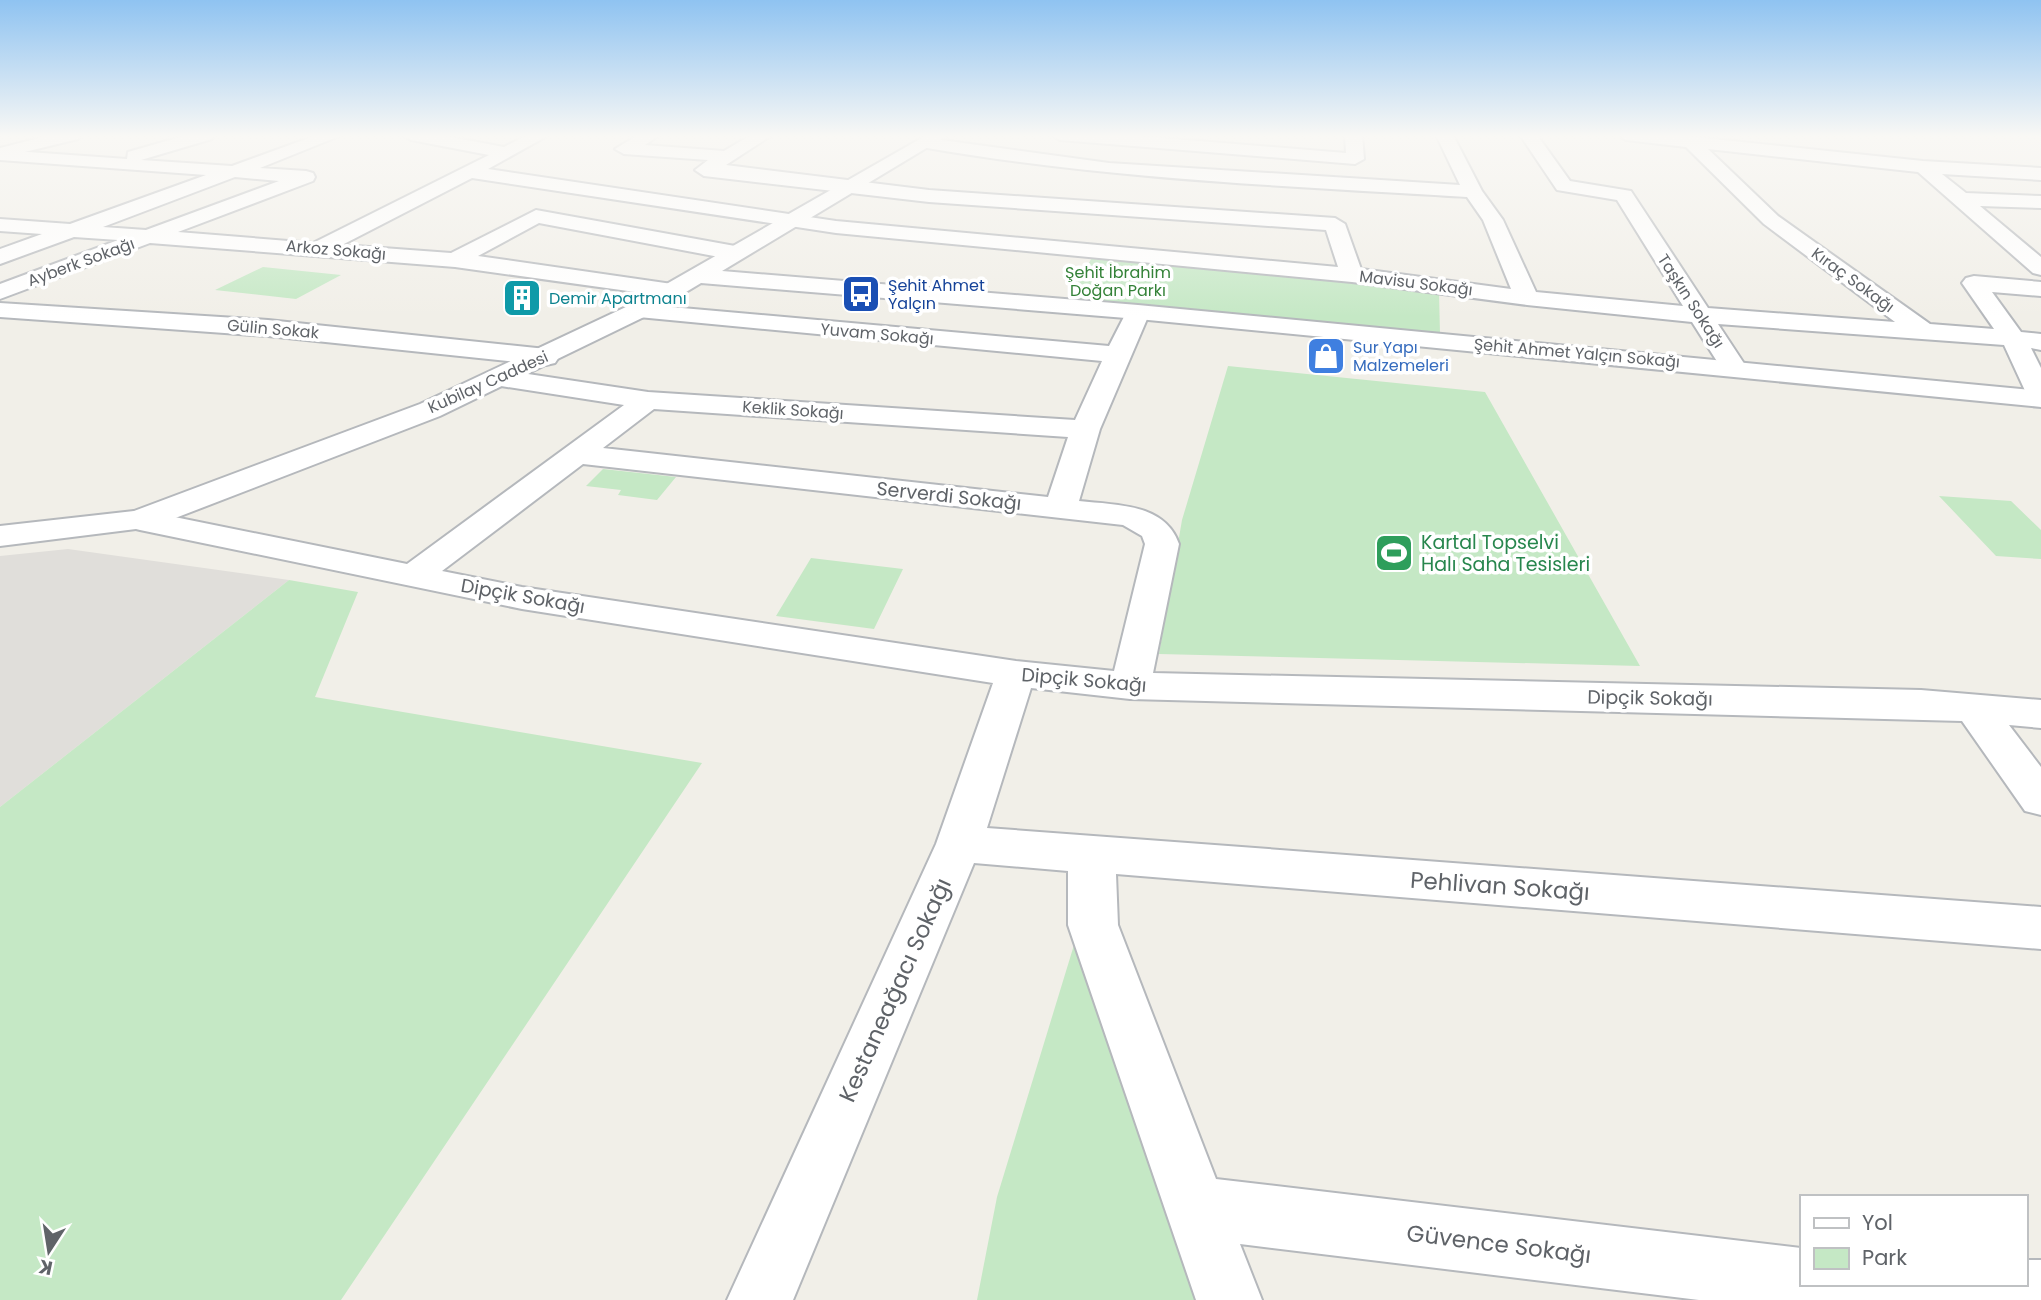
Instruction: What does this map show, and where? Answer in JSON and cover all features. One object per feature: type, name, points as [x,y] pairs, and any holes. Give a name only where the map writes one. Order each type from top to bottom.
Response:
[{"type":"street","points":[[0,257],[170,196]]},
{"type":"street","name":"Ayberk Sokağı","points":[[0,292],[256,196]]},
{"type":"street","points":[[318,248],[420,196]]},
{"type":"street","name":"Mavisu Sokağı","points":[[632,196],[898,233],[1352,275],[1527,298],[1699,315],[2041,342]]},
{"type":"street","points":[[654,199],[660,196]]},
{"type":"street","name":"Kubilay Caddesi","points":[[0,536],[140,520],[430,410],[546,357],[637,311],[833,196]]},
{"type":"street","points":[[926,196],[1335,224],[1352,275]]},
{"type":"street","points":[[898,233],[929,196]]},
{"type":"street","points":[[1476,196],[1493,220],[1527,298]]},
{"type":"street","name":"Taşkın Sokağı","points":[[1624,196],[1734,368]]},
{"type":"street","name":"Kıraç Sokağı","points":[[1743,196],[1771,220],[1923,331]]},
{"type":"street","points":[[1955,196],[2041,268]]},
{"type":"street","points":[[1959,199],[2041,202]]},
{"type":"street","points":[[455,260],[536,216],[735,253]]},
{"type":"street","name":"Arkoz Sokağı","points":[[0,225],[318,248],[455,260],[588,278],[683,283]]},
{"type":"street","points":[[554,296],[588,278]]},
{"type":"street","name":"Şehit Ahmet Yalçın Sokağı","points":[[683,283],[1138,312],[2041,397]]},
{"type":"street","points":[[2041,289],[1974,283],[2013,338],[2041,397]]},
{"type":"street","name":"Gülin Sokak","points":[[0,310],[254,327],[546,357]]},
{"type":"street","name":"Yuvam Sokağı","points":[[637,311],[1117,355]]},
{"type":"street","points":[[1061,509],[1085,429],[1138,312]]},
{"type":"street","name":"Keklik Sokağı","points":[[502,378],[648,400],[1085,429]]},
{"type":"street","points":[[413,576],[648,400]]},
{"type":"street","name":"Serverdi Sokağı","points":[[579,454],[1129,516],[1149,524],[1160,534],[1162,544],[1130,686]]},
{"type":"street","name":"Dipçik Sokağı","points":[[140,520],[522,598],[1016,674],[1130,686],[1921,704],[2041,714]]},
{"type":"street","name":"Kestaneağacı Sokağı","points":[[760,1300],[959,844],[1016,674]]},
{"type":"street","points":[[1975,709],[2041,799]]},
{"type":"street","name":"Pehlivan Sokağı","points":[[959,844],[2041,928]]},
{"type":"street","points":[[1092,854],[1093,925],[1229,1300]]},
{"type":"street","name":"Güvence Sokağı","points":[[1196,1208],[1800,1280]]},
{"type":"street","points":[[1880,1286],[2041,1293]]},
{"type":"shaded area","points":[[68,549],[289,580],[0,807],[0,556]]},
{"type":"green space","name":"Şehit İbrahim Doğan Parkı","points":[[1094,254],[1439,292],[1440,334],[1067,301]]},
{"type":"green space","points":[[263,267],[341,275],[296,299],[215,290]]},
{"type":"green space","points":[[1228,366],[1485,392],[1640,666],[1159,654],[1182,520]]},
{"type":"green space","points":[[603,469],[676,477],[657,500],[618,495],[621,490],[586,486]]},
{"type":"green space","points":[[1939,496],[2011,501],[2041,530],[2041,559],[1996,556]]},
{"type":"green space","points":[[811,558],[903,569],[874,629],[776,616]]},
{"type":"green space","points":[[289,580],[358,592],[315,697],[702,763],[341,1300],[0,1300],[0,807]]},
{"type":"green space","points":[[1074,945],[1204,1300],[977,1300],[997,1197]]},
{"type":"place","name":"Şehit Ahmet Yalçın","points":[[861,294]]},
{"type":"place","name":"Demir Apartmanı","points":[[522,298]]},
{"type":"place","name":"Sur Yapı Malzemeleri","points":[[1326,356]]},
{"type":"place","name":"Kartal Topselvi Halı Saha Tesisleri","points":[[1394,553]]}]
